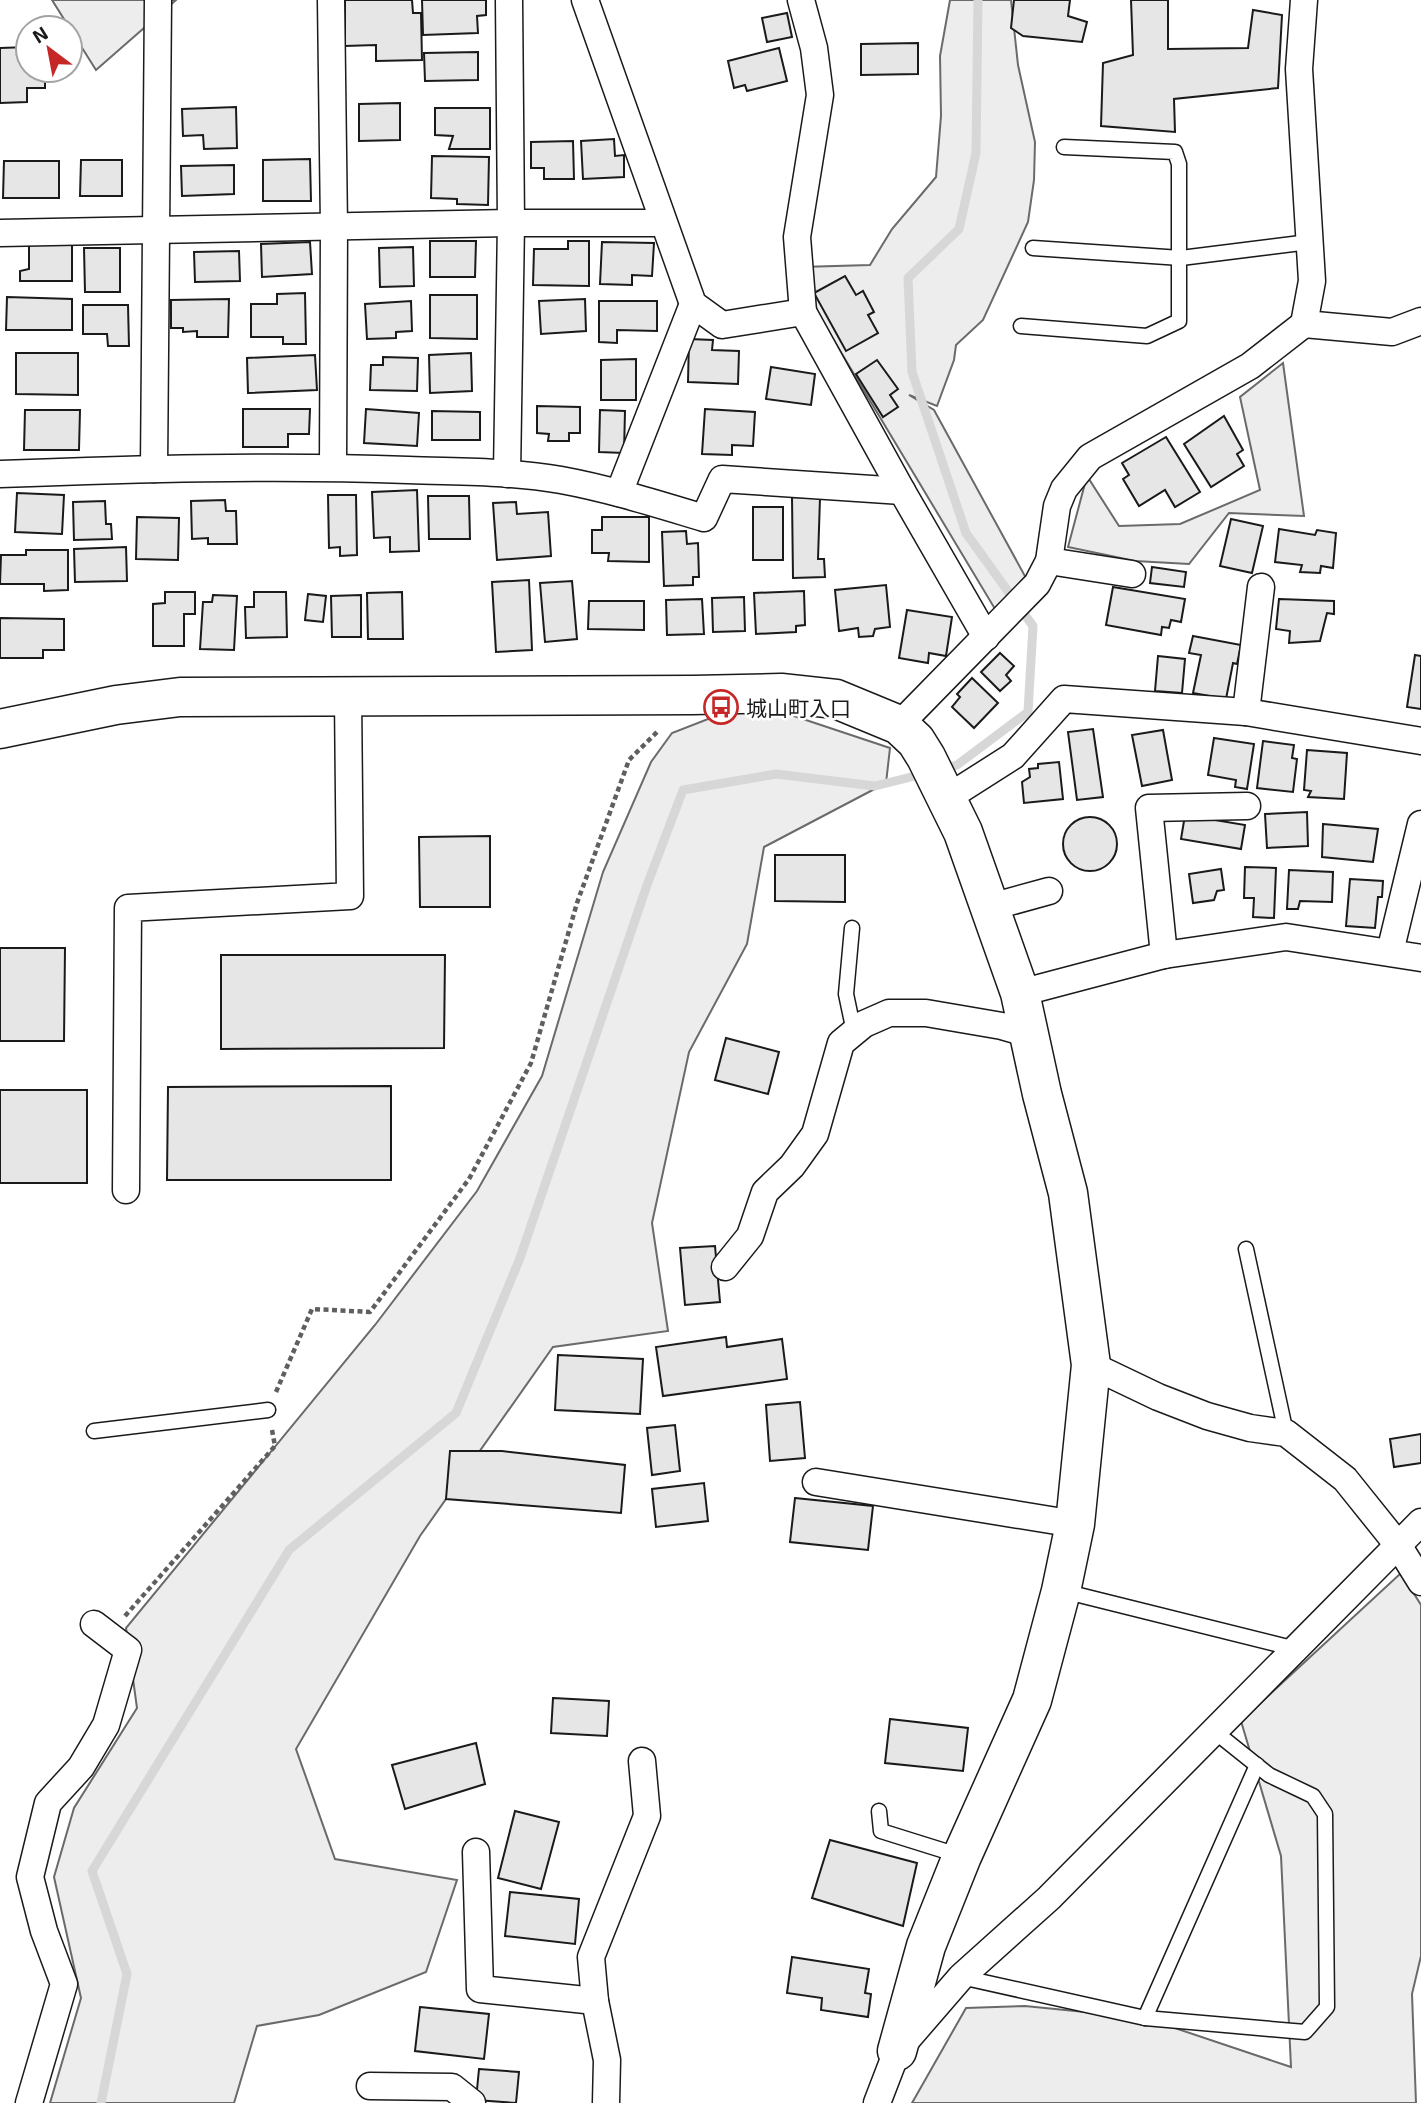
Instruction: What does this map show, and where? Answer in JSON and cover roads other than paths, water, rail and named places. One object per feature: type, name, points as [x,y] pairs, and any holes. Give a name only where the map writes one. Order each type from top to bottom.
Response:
[{"type":"street","points":[[154,469],[158,0]]},
{"type":"street","points":[[331,0],[333,467]]},
{"type":"street","points":[[507,474],[511,223],[509,0]]},
{"type":"street","points":[[585,0],[693,304],[722,325],[803,312]]},
{"type":"street","points":[[801,0],[814,48],[820,95],[797,237],[803,312],[902,491],[995,629]]},
{"type":"street","points":[[899,725],[1037,584],[1049,561],[1057,506],[1064,489],[1090,457],[1250,366],[1304,324],[1312,281],[1299,69],[1304,0]]},
{"type":"street","points":[[0,233],[511,223],[663,223]]},
{"type":"street","points":[[619,493],[693,304]]},
{"type":"street","points":[[1304,324],[1392,332],[1421,321]]},
{"type":"street","points":[[0,474],[333,467],[507,474],[559,479],[704,518],[722,479],[902,491]]},
{"type":"street","points":[[1049,561],[1132,574]]},
{"type":"street","points":[[1246,712],[1261,587]]},
{"type":"street","points":[[0,729],[116,705],[180,697],[781,693],[836,699],[899,725],[916,741],[963,832],[1020,993],[1042,1094],[1068,1193],[1091,1365],[1074,1524],[1061,1591],[1032,1700],[962,1856],[926,1946],[897,2051],[877,2103]]},
{"type":"street","points":[[126,1190],[128,908],[350,897],[348,696]]},
{"type":"street","points":[[947,798],[1013,755],[1064,699],[1246,712],[1421,741]]},
{"type":"street","points":[[1164,955],[1149,808],[1247,806]]},
{"type":"street","points":[[1390,952],[1421,824]]},
{"type":"street","points":[[991,907],[1049,891]]},
{"type":"street","points":[[1020,993],[1164,955],[1286,937],[1421,958]]},
{"type":"street","points":[[725,1267],[750,1236],[765,1192],[792,1166],[816,1134],[841,1043],[864,1024],[889,1013],[926,1013],[1003,1026],[1029,1034]]},
{"type":"street","points":[[1091,1365],[1158,1397],[1207,1416],[1250,1428],[1286,1433],[1345,1479],[1398,1545],[1421,1582]]},
{"type":"street","points":[[816,1482],[1074,1524]]},
{"type":"street","points":[[897,2051],[961,1978],[1049,1898],[1421,1522]]},
{"type":"street","points":[[29,2103],[64,1984],[44,1931],[30,1878],[48,1803],[81,1767],[106,1725],[128,1650],[101,1629]]},
{"type":"street","points":[[606,2103],[607,2060],[595,2001],[591,1957],[647,1816],[642,1760]]},
{"type":"street","points":[[476,1852],[480,1989],[595,2001]]},
{"type":"street","points":[[369,2086],[452,2087],[472,2103]]},
{"type":"lane","points":[[1021,326],[1147,336],[1179,321],[1179,164],[1175,152],[1063,147]]},
{"type":"lane","points":[[1033,248],[1181,258],[1309,242]]},
{"type":"lane","points":[[852,928],[846,994],[854,1032]]},
{"type":"lane","points":[[1246,1249],[1286,1433]]},
{"type":"lane","points":[[94,1431],[268,1410]]},
{"type":"lane","points":[[1061,1591],[1296,1649]]},
{"type":"lane","points":[[961,1978],[1145,2018],[1305,2032],[1328,2007],[1325,1814],[1313,1796],[1269,1775],[1214,1731]]},
{"type":"lane","points":[[1145,2018],[1256,1765]]},
{"type":"lane","points":[[879,1811],[881,1831],[962,1856]]},
{"type":"waterway","points":[[943,769],[957,765],[1028,712],[1033,626],[966,533],[912,372],[908,278],[959,229],[976,153],[978,0]]},
{"type":"waterway","points":[[101,2103],[127,1974],[92,1871],[289,1550],[456,1413],[520,1258],[647,885],[683,790],[776,774],[875,786],[923,774]]},
{"type":"place","name":"城山町入口","points":[[721,707]]}]
